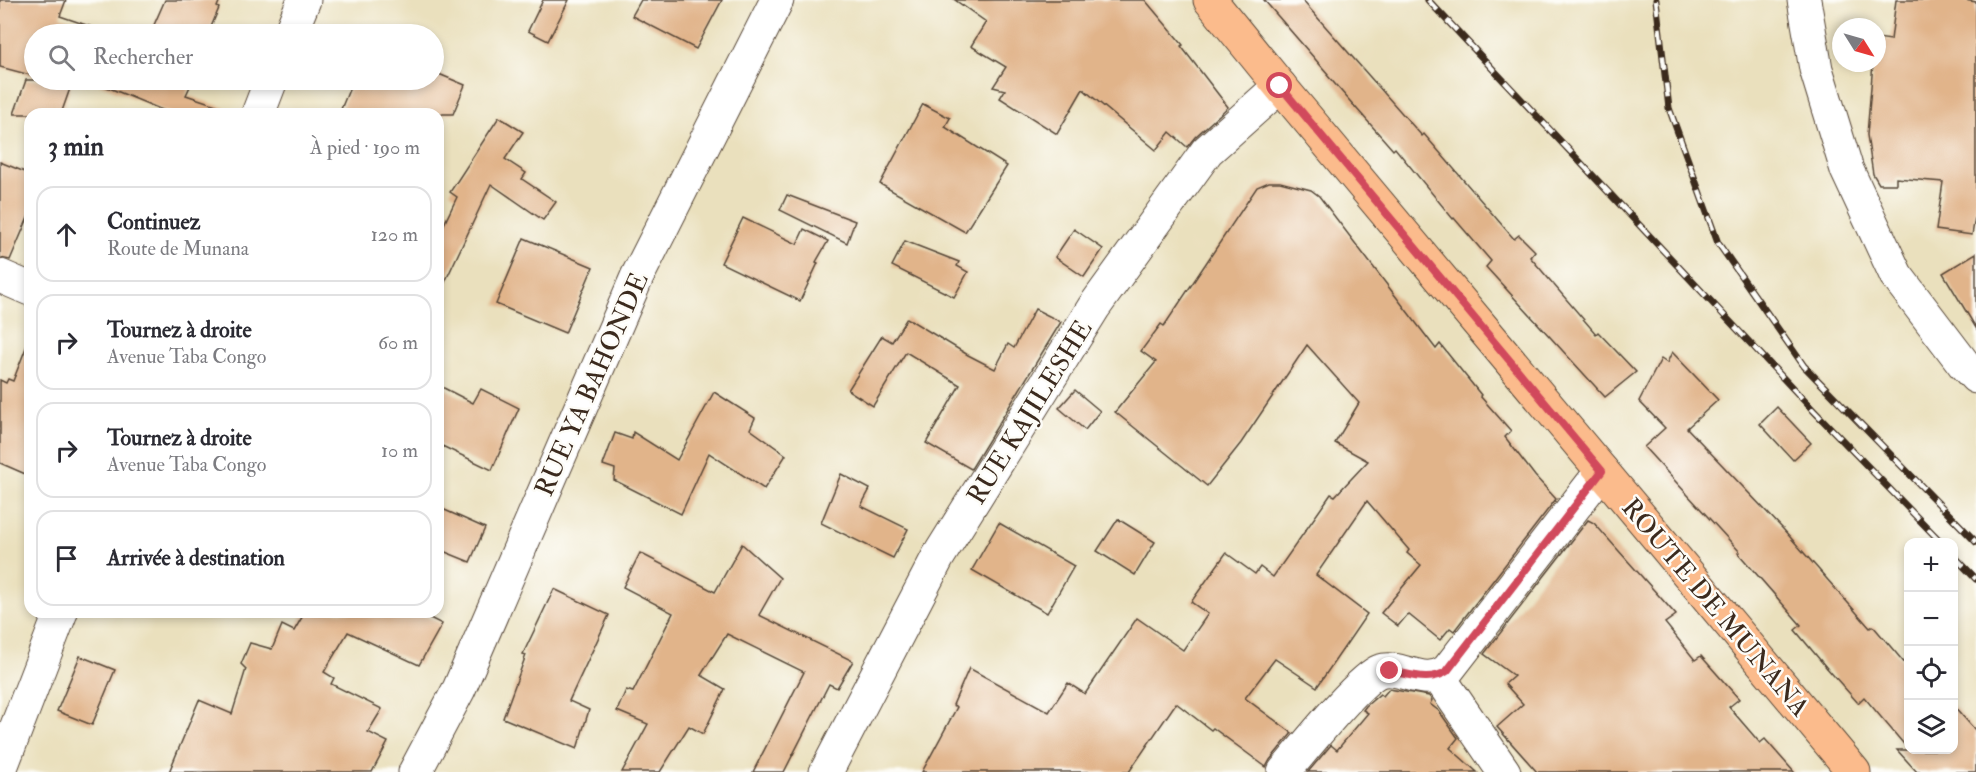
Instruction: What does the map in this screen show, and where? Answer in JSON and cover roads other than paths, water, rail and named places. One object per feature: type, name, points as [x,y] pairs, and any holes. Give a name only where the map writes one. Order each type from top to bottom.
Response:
[{"type":"main road","name":"ROUTE DE MUNANA","points":[[1210,0],[1854,772]]},
{"type":"street","points":[[294,24],[303,0]]},
{"type":"street","name":"RUE YA BAHONDE","points":[[414,772],[459,689],[637,277],[777,0]]},
{"type":"street","points":[[1804,0],[1816,69],[1847,170],[1896,275],[1976,377]]},
{"type":"street","name":"RUE KAJILESHE","points":[[826,772],[938,557],[1094,307],[1207,151],[1280,86]]},
{"type":"street","points":[[260,108],[268,90]]},
{"type":"street","points":[[0,276],[24,286]]},
{"type":"street","points":[[1284,772],[1361,684],[1378,671],[1439,677],[1455,663],[1602,471]]},
{"type":"street","points":[[0,770],[59,618]]},
{"type":"street","points":[[1439,677],[1504,772]]},
{"type":"railway","points":[[1428,0],[1814,411],[1937,538]]},
{"type":"railway","points":[[1656,0],[1669,108],[1718,243],[1804,366],[1976,542]]},
{"type":"railway","points":[[1958,560],[1976,579]]}]
